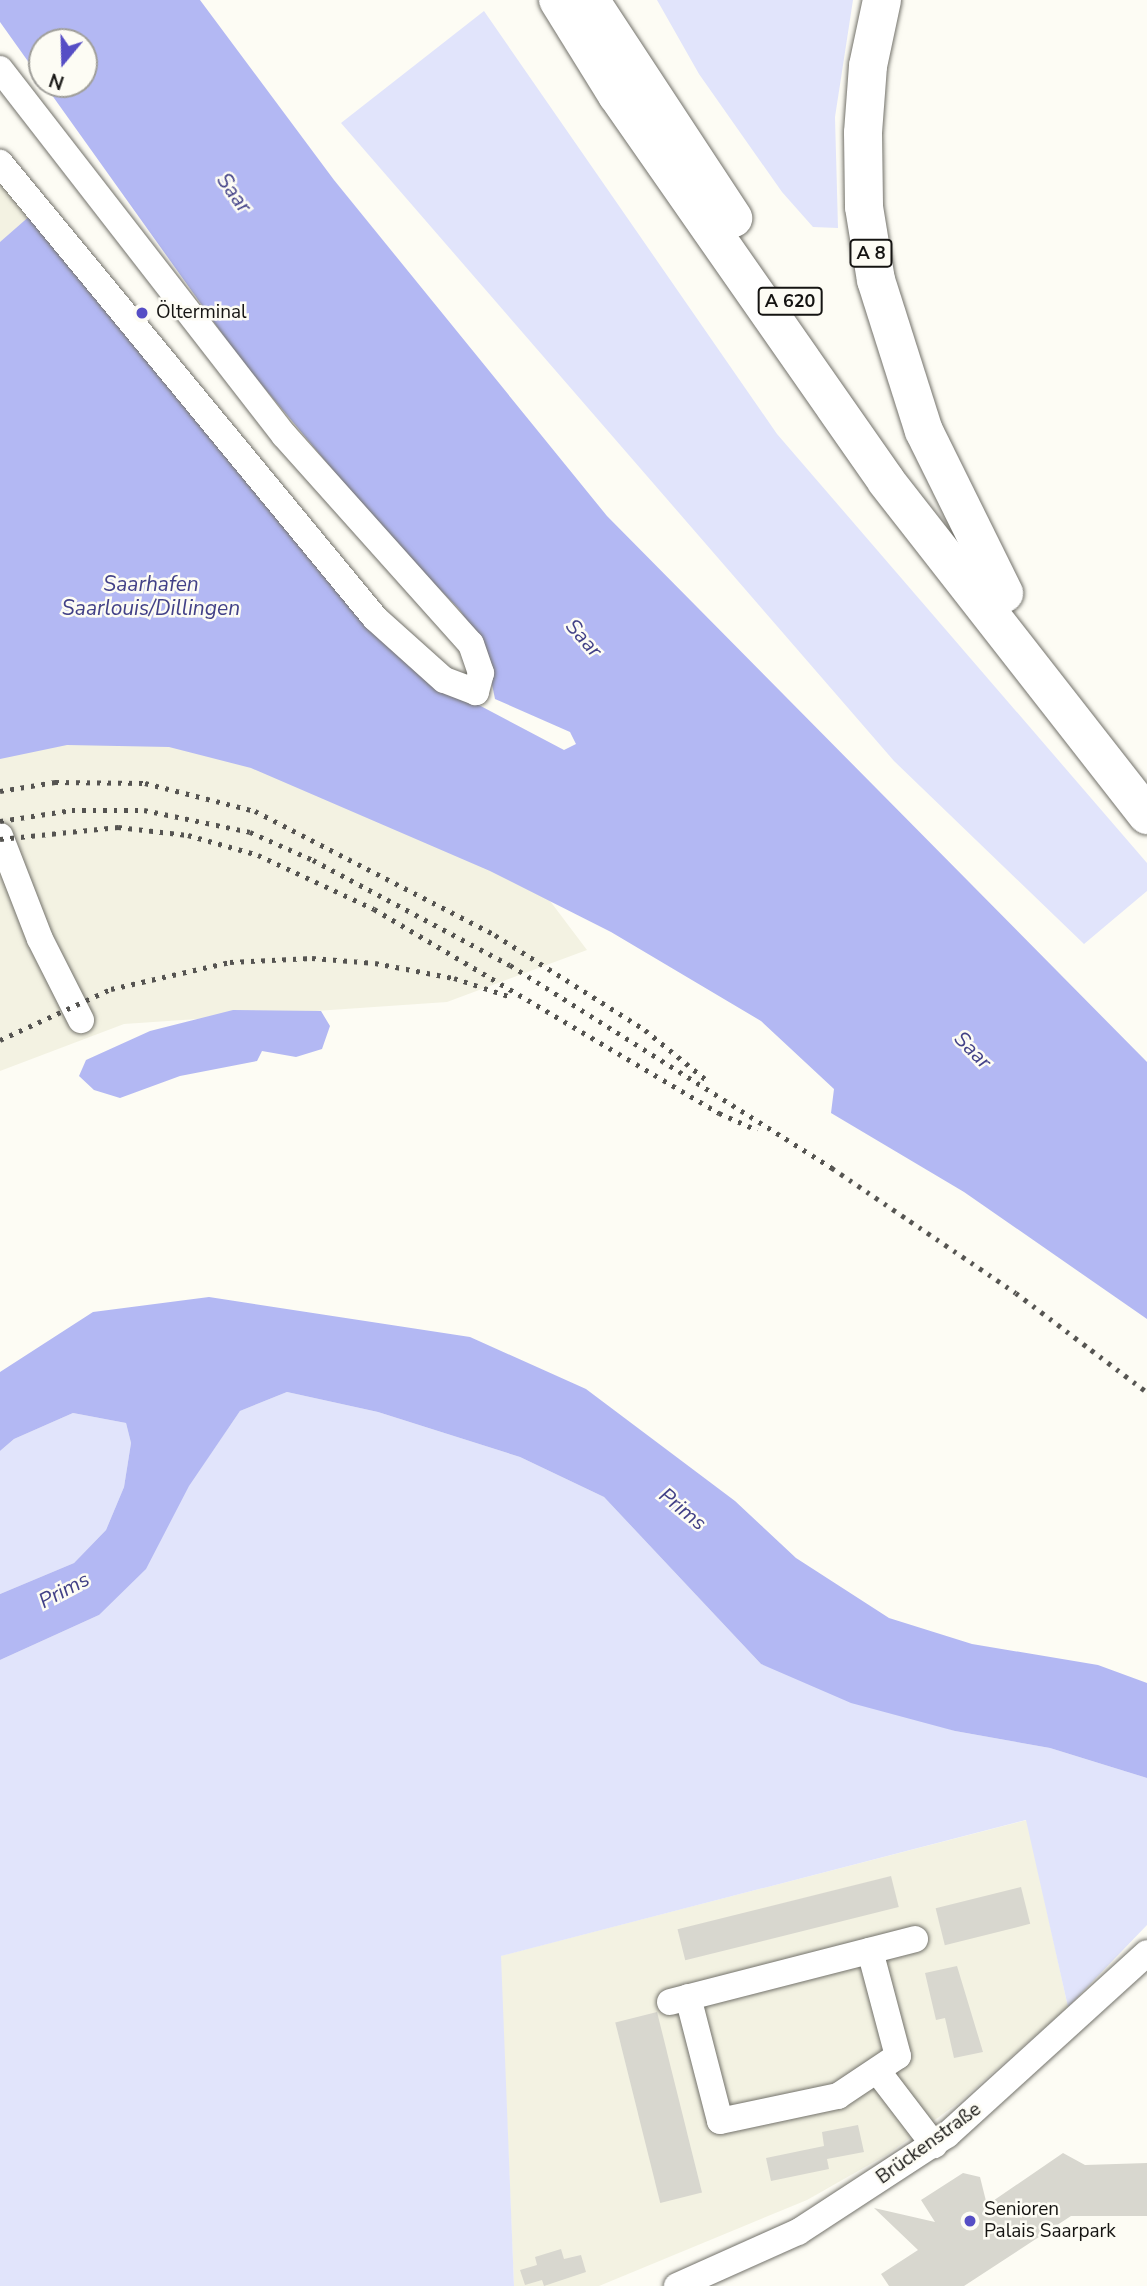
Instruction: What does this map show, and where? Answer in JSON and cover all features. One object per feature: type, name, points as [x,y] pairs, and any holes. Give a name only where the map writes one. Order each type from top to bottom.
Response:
[{"type":"highway","points":[[558,0],[632,118],[886,481],[1147,815]]},
{"type":"highway","name":"A 620","points":[[590,0],[771,274],[1004,593]]},
{"type":"highway","name":"A 8","points":[[882,0],[868,65],[863,132],[864,207],[876,281],[924,431],[1004,593],[1147,773]]},
{"type":"street","points":[[0,69],[284,435],[471,644],[481,673],[476,692],[444,680],[375,618],[0,163]]},
{"type":"street","points":[[0,836],[40,939],[81,1020]]},
{"type":"street","points":[[870,1951],[898,2056],[879,2073],[838,2096],[720,2121],[679,2000],[915,1939]]},
{"type":"street","name":"Brückenstraße","points":[[677,2286],[798,2232],[934,2144],[1019,2075],[1147,1953]]},
{"type":"street","points":[[879,2073],[934,2144]]},
{"type":"shaded area","points":[[657,0],[853,0],[835,117],[838,228],[813,227],[782,192],[699,74]]},
{"type":"shaded area","points":[[484,11],[777,434],[1147,863],[1147,891],[1084,944],[894,761],[341,123]]},
{"type":"shaded area","name":"Saarhafen Saarlouis/Dillingen","points":[[0,168],[587,950],[447,1002],[124,1024],[0,1071]]},
{"type":"shaded area","points":[[287,1392],[378,1412],[520,1457],[604,1497],[761,1664],[955,1731],[1050,1748],[1147,1778],[1147,1925],[1068,2007],[1026,1820],[501,1956],[514,2286],[0,2286],[0,1660],[99,1615],[240,1411]]},
{"type":"shaded area","points":[[73,1413],[126,1423],[131,1443],[124,1487],[106,1530],[74,1563],[0,1594],[0,1451],[14,1439]]},
{"type":"shaded area","points":[[1027,1820],[1068,2007],[958,2103],[888,2154],[807,2200],[599,2286],[514,2286],[500,1956]]},
{"type":"water","name":"Saar","points":[[0,0],[200,0],[334,180],[607,516],[1147,1062],[1147,1319],[964,1192],[831,1113],[834,1089],[761,1021],[611,932],[490,871],[251,768],[169,747],[67,745],[0,759],[0,242],[32,214],[422,675],[564,750],[576,744],[570,732],[495,699],[484,645],[459,609],[388,536],[241,360],[54,98],[98,98],[98,28],[28,28],[28,61],[0,22]]},
{"type":"water","points":[[233,1010],[321,1011],[330,1026],[322,1049],[296,1057],[262,1051],[257,1061],[180,1076],[120,1098],[94,1090],[79,1076],[86,1060],[150,1031]]},
{"type":"water","name":"Prims","points":[[209,1297],[470,1337],[586,1389],[735,1501],[796,1558],[889,1618],[972,1644],[1098,1665],[1147,1683],[1147,1778],[1050,1748],[955,1731],[851,1703],[761,1664],[604,1497],[520,1457],[378,1412],[287,1392],[240,1411],[189,1486],[146,1569],[99,1615],[0,1660],[0,1594],[74,1563],[106,1530],[124,1487],[131,1443],[126,1423],[73,1413],[14,1439],[0,1451],[0,1372],[93,1312]]},
{"type":"building","points":[[891,1876],[899,1907],[685,1960],[678,1929]]},
{"type":"building","points":[[1021,1887],[1030,1924],[945,1945],[936,1908]]},
{"type":"building","points":[[957,1966],[983,2052],[954,2058],[945,2018],[936,2020],[925,1973]]},
{"type":"building","points":[[657,2012],[702,2192],[660,2203],[615,2022]]},
{"type":"building","points":[[858,2125],[864,2152],[827,2159],[829,2169],[771,2181],[766,2158],[824,2146],[822,2132]]},
{"type":"building","name":"Senioren Palais Saarpark","points":[[1063,2153],[1085,2165],[1147,2163],[1147,2216],[1071,2216],[964,2286],[889,2286],[881,2274],[918,2250],[874,2208],[935,2222],[921,2200],[963,2173],[980,2177],[987,2205]]},
{"type":"building","points":[[561,2249],[564,2259],[581,2255],[586,2272],[544,2286],[542,2280],[525,2285],[520,2270],[537,2265],[535,2257]]},
{"type":"railway","points":[[0,791],[55,782],[145,783],[255,811],[495,935],[645,1030],[709,1082]]},
{"type":"railway","points":[[0,821],[72,810],[144,810],[250,832],[313,860],[510,965],[832,1168],[1016,1293],[1147,1392]]},
{"type":"railway","points":[[0,839],[118,827],[188,835],[258,855],[374,909],[719,1113],[757,1130]]},
{"type":"railway","points":[[0,1040],[111,989],[230,962],[312,958],[375,963],[454,978],[511,997]]},
{"type":"place","name":"Ölterminal","points":[[142,313]]},
{"type":"place","name":"Senioren Palais Saarpark","points":[[970,2221]]}]
